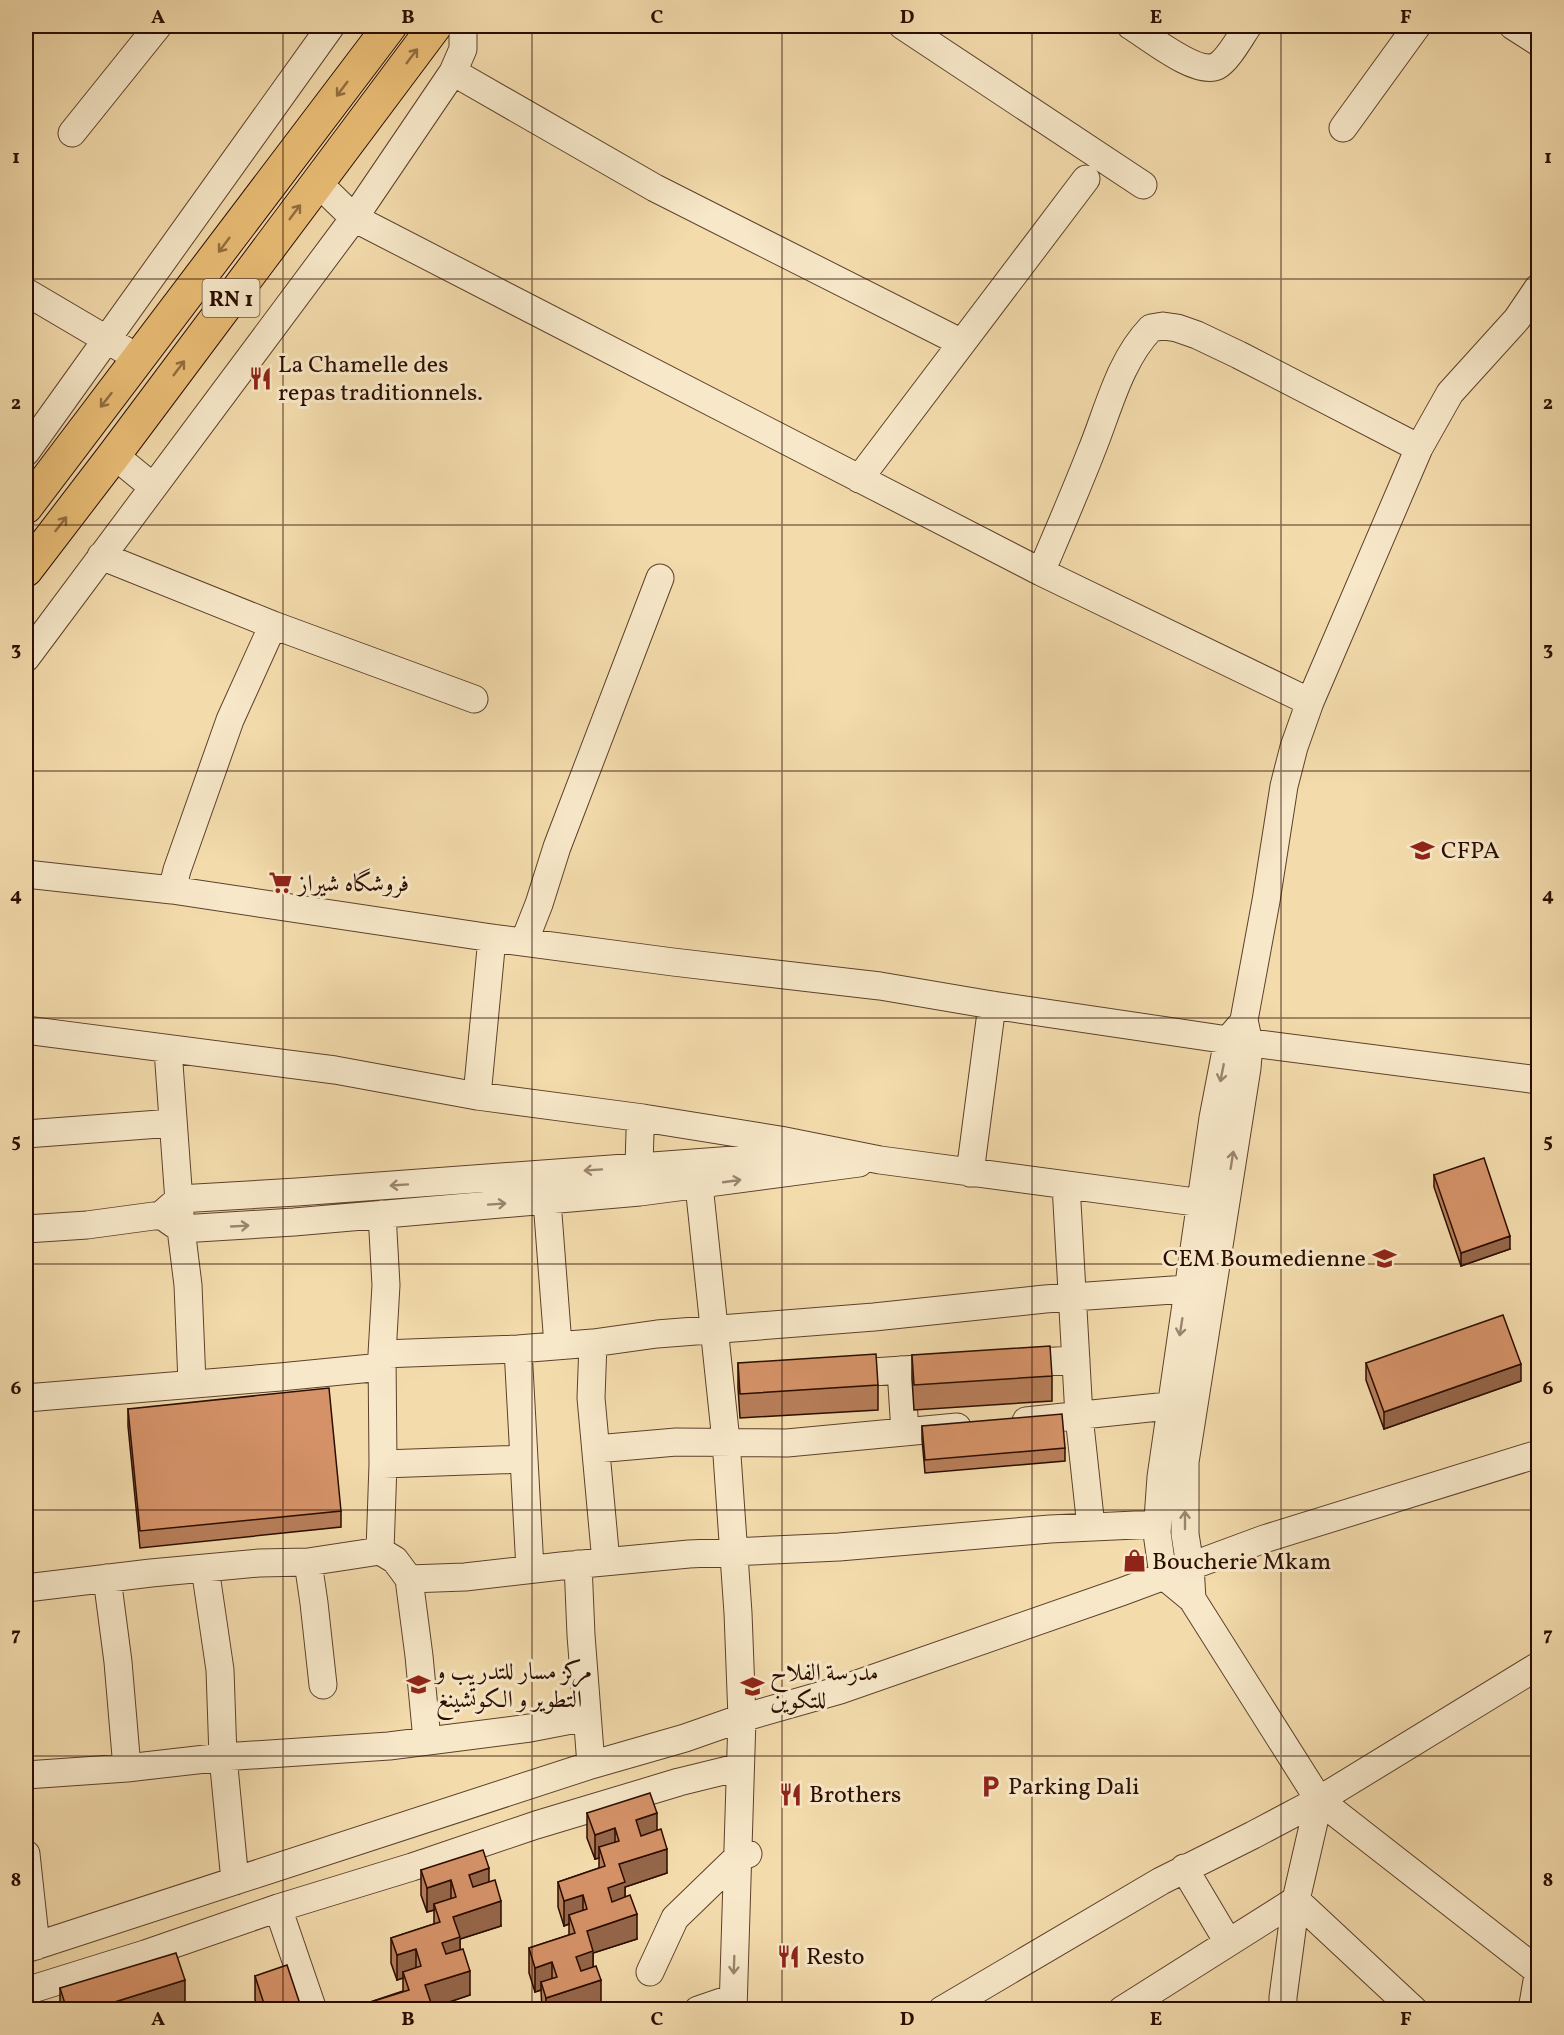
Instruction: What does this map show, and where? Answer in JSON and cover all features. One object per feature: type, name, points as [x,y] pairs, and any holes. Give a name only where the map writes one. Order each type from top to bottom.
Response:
[{"type":"highway","name":"RN 1","points":[[26,507],[390,26]]},
{"type":"highway","name":"RN 1","points":[[26,570],[435,26]]},
{"type":"street","points":[[72,133],[158,26]]},
{"type":"street","points":[[26,452],[331,26]]},
{"type":"street","points":[[26,658],[354,218],[453,72],[463,49],[463,26]]},
{"type":"street","points":[[903,26],[1143,185]]},
{"type":"street","points":[[1131,26],[1186,61],[1209,68],[1223,61],[1248,26]]},
{"type":"street","points":[[1343,128],[1417,26]]},
{"type":"street","points":[[1513,26],[1539,42]]},
{"type":"street","points":[[453,72],[655,188],[962,343]]},
{"type":"street","points":[[859,479],[1086,179]]},
{"type":"street","points":[[317,182],[354,218],[1041,572],[1310,702]]},
{"type":"street","points":[[1192,1599],[1185,1534],[1183,1406],[1187,1289],[1212,1204],[1247,1068],[1240,1034],[1266,901],[1284,786],[1294,747],[1310,702],[1419,448],[1450,393],[1517,319],[1539,288]]},
{"type":"street","points":[[26,292],[138,358]]},
{"type":"street","points":[[1041,572],[1122,374],[1133,350],[1151,328],[1163,326],[1177,328],[1197,335],[1419,448]]},
{"type":"street","points":[[52,415],[81,433]]},
{"type":"street","points":[[114,455],[153,487]]},
{"type":"street","points":[[102,556],[273,625],[474,699]]},
{"type":"street","points":[[524,942],[557,847],[660,578]]},
{"type":"street","points":[[172,890],[230,720],[273,625]]},
{"type":"street","points":[[26,874],[172,890],[492,938],[880,986],[992,1005],[1240,1034],[1539,1080]]},
{"type":"street","points":[[477,1096],[492,938]]},
{"type":"street","points":[[970,1173],[992,1005]]},
{"type":"street","points":[[26,1030],[335,1070],[477,1096],[643,1118],[780,1140],[880,1160],[1212,1204]]},
{"type":"street","points":[[168,1050],[173,1123],[174,1214],[188,1285],[192,1383]]},
{"type":"street","points":[[639,1166],[640,1132],[643,1118]]},
{"type":"street","points":[[26,1134],[173,1123]]},
{"type":"street","points":[[26,1229],[87,1225],[174,1214],[460,1193],[639,1166],[840,1153]]},
{"type":"street","points":[[174,1214],[294,1222],[382,1214],[460,1193],[547,1201],[699,1185],[880,1160]]},
{"type":"street","points":[[698,2010],[739,2006],[752,1715],[738,1613],[733,1552],[726,1442],[729,1380],[713,1331],[699,1185]]},
{"type":"street","points":[[1066,1185],[1079,1416],[1091,1527]]},
{"type":"street","points":[[547,1201],[558,1345]]},
{"type":"street","points":[[1212,1204],[1183,1406],[1161,1477],[1158,1524],[1159,1556],[1163,1575],[1192,1599],[1319,1800],[1539,1973],[1532,2010]]},
{"type":"street","points":[[380,1551],[383,1464],[382,1360],[386,1285],[382,1214]]},
{"type":"street","points":[[26,1398],[280,1377],[382,1360],[593,1342],[657,1334],[1187,1289]]},
{"type":"street","points":[[593,1342],[591,1398],[606,1562]]},
{"type":"street","points":[[518,1349],[530,1569]]},
{"type":"street","points":[[816,1376],[1076,1360]]},
{"type":"street","points":[[901,1370],[904,1432]]},
{"type":"street","points":[[596,1449],[676,1442],[787,1443],[1183,1406]]},
{"type":"street","points":[[26,1854],[31,1948],[591,1765],[840,1690],[1121,1592],[1264,1539],[1539,1454]]},
{"type":"street","points":[[383,1464],[523,1459]]},
{"type":"street","points":[[409,1579],[465,1577],[578,1564],[733,1552],[839,1547],[1091,1527],[1158,1524]]},
{"type":"street","points":[[26,1588],[259,1563],[308,1562],[380,1551],[395,1560],[409,1579],[427,1740]]},
{"type":"street","points":[[308,1562],[323,1685]]},
{"type":"street","points":[[578,1564],[591,1765]]},
{"type":"street","points":[[205,1568],[220,1670],[224,1757],[235,1881]]},
{"type":"street","points":[[107,1578],[118,1662],[127,1768]]},
{"type":"street","points":[[942,2010],[1184,1868],[1253,1836],[1319,1800],[1539,1666]]},
{"type":"street","points":[[746,1854],[740,1767],[752,1715]]},
{"type":"street","points":[[26,1775],[127,1768],[224,1757],[377,1747],[530,1728],[587,1717]]},
{"type":"street","points":[[26,1991],[536,1825],[679,1782],[740,1767]]},
{"type":"street","points":[[1283,2010],[1282,1997],[1296,1900],[1319,1800]]},
{"type":"street","points":[[650,1972],[675,1918],[746,1854]]},
{"type":"street","points":[[1184,1868],[1228,1942]]},
{"type":"street","points":[[1122,2010],[1296,1900]]},
{"type":"street","points":[[1296,1900],[1409,2007]]},
{"type":"street","points":[[278,1908],[313,2010]]},
{"type":"building","points":[[1484,1158],[1510,1236],[1461,1253],[1434,1175]]},
{"type":"building","points":[[1503,1315],[1521,1364],[1384,1412],[1366,1363]]},
{"type":"building","points":[[1050,1346],[1052,1376],[914,1385],[912,1355]]},
{"type":"building","points":[[876,1354],[878,1385],[740,1394],[738,1363]]},
{"type":"building","points":[[329,1388],[341,1511],[140,1531],[128,1409]]},
{"type":"building","points":[[1062,1414],[1065,1448],[925,1460],[922,1426]]},
{"type":"building","points":[[650,1793],[657,1813],[636,1820],[641,1836],[661,1829],[667,1849],[619,1864],[625,1882],[608,1888],[612,1902],[630,1895],[637,1914],[587,1931],[593,1951],[576,1957],[581,1971],[596,1966],[601,1980],[546,1998],[541,1982],[557,1977],[552,1962],[535,1968],[529,1948],[575,1933],[569,1915],[587,1909],[583,1895],[564,1901],[558,1882],[605,1866],[599,1847],[619,1841],[615,1828],[595,1835],[587,1813]]},
{"type":"building","points":[[483,1850],[489,1868],[469,1875],[473,1887],[495,1880],[501,1901],[453,1917],[460,1937],[442,1943],[446,1954],[463,1949],[470,1971],[425,1985],[431,2003],[412,2010],[359,2010],[358,2006],[409,1990],[403,1972],[421,1966],[416,1949],[397,1955],[391,1938],[440,1922],[434,1904],[456,1897],[451,1880],[427,1888],[421,1870]]},
{"type":"building","points":[[176,1953],[185,1980],[89,2010],[67,2010],[60,1988]]},
{"type":"building","points":[[287,1965],[302,2010],[266,2010],[255,1976]]},
{"type":"place","name":"La Chamelle des repas traditionnels.","points":[[260,378]]},
{"type":"place","name":"CFPA","points":[[1423,850]]},
{"type":"place","name":"فروشگاه شيراز","points":[[280,883]]},
{"type":"place","name":"CEM Boumedienne","points":[[1384,1258]]},
{"type":"place","name":"Boucherie Mkam","points":[[1134,1561]]},
{"type":"place","name":"مركز مسار للتدريب و التطوير و الكوتشينغ","points":[[418,1685]]},
{"type":"place","name":"مدرسة الفلاح للتكوين","points":[[752,1686]]},
{"type":"place","name":"Parking Dali","points":[[990,1786]]},
{"type":"place","name":"Brothers","points":[[791,1794]]},
{"type":"place","name":"Resto","points":[[788,1956]]}]
